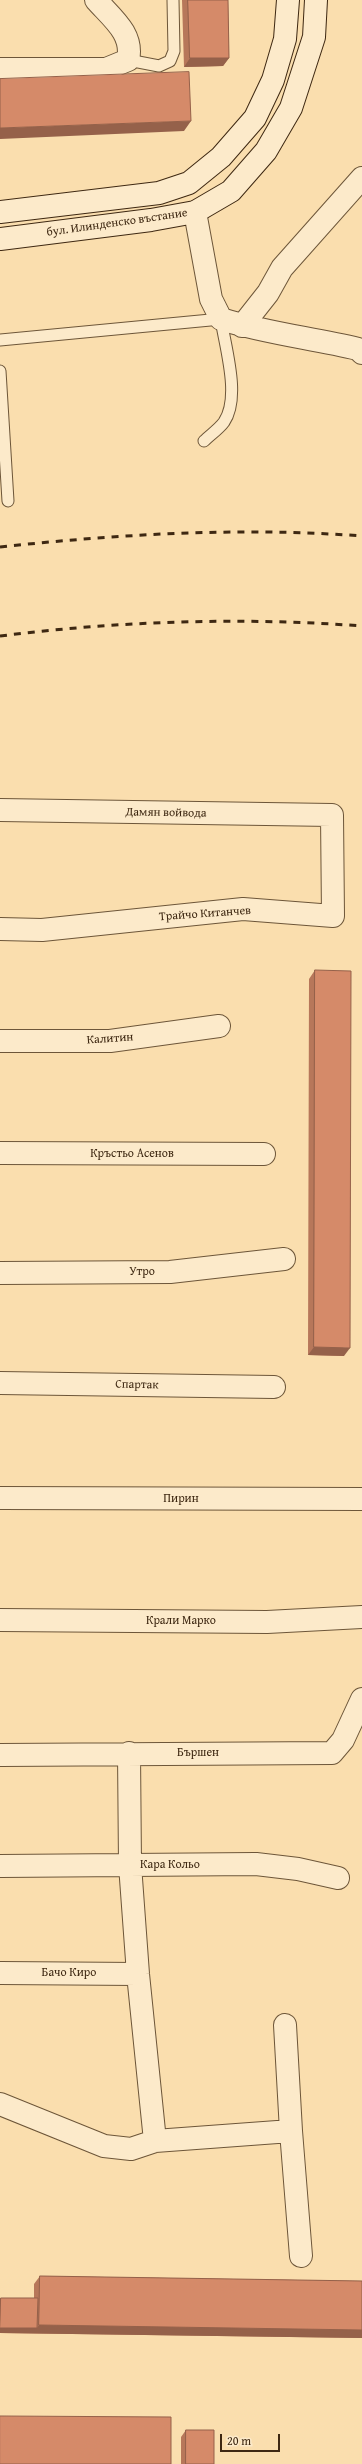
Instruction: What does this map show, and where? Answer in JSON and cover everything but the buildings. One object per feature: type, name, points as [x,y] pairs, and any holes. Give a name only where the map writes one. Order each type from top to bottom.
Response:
[{"type":"street","points":[[0,69],[106,69],[128,60],[131,49],[128,36],[96,0]]},
{"type":"street","name":"бул. Илинденско въстание","points":[[0,212],[159,193],[189,183],[221,157],[255,118],[273,80],[285,39],[288,0]]},
{"type":"street","name":"бул. Илинденско въстание","points":[[0,239],[151,220],[195,212],[231,191],[266,151],[291,108],[314,37],[316,0]]},
{"type":"street","points":[[242,326],[268,293],[282,268],[362,178]]},
{"type":"street","points":[[195,212],[211,299],[221,319],[242,326],[322,340],[358,349],[362,353]]},
{"type":"street","name":"Дамян войвода","points":[[0,810],[332,815]]},
{"type":"street","name":"Трайчо Китанчев","points":[[0,929],[42,930],[243,909],[334,916],[332,815]]},
{"type":"street","name":"Калитин","points":[[0,1041],[110,1041],[219,1026]]},
{"type":"street","name":"Кръстьо Асенов","points":[[0,1153],[264,1154]]},
{"type":"street","name":"Утро","points":[[0,1273],[170,1272],[284,1259]]},
{"type":"street","name":"Спартак","points":[[0,1383],[274,1387]]},
{"type":"street","name":"Пирин","points":[[0,1498],[362,1499]]},
{"type":"street","name":"Крали Марко","points":[[0,1620],[267,1622],[362,1617]]},
{"type":"street","name":"Бършен","points":[[0,1755],[129,1753],[332,1753],[343,1740],[362,1698]]},
{"type":"street","points":[[129,1753],[130,1865],[138,1974],[155,2141]]},
{"type":"street","name":"Кара Кольо","points":[[0,1866],[256,1864],[298,1869],[338,1878]]},
{"type":"street","name":"Бачо Киро","points":[[0,1973],[138,1974]]},
{"type":"street","points":[[285,2025],[291,2131],[301,2256]]},
{"type":"street","points":[[0,2104],[104,2146],[131,2150],[155,2141],[291,2131]]},
{"type":"lane","points":[[128,60],[159,66],[170,61],[174,51],[173,0]]},
{"type":"lane","points":[[0,340],[221,319],[232,382],[231,401],[224,421],[204,441]]},
{"type":"lane","points":[[0,371],[8,501]]},
{"type":"railway","points":[[0,547],[45,542],[181,533],[271,532],[362,536]]},
{"type":"railway","points":[[0,636],[90,627],[181,622],[272,622],[362,626]]}]
